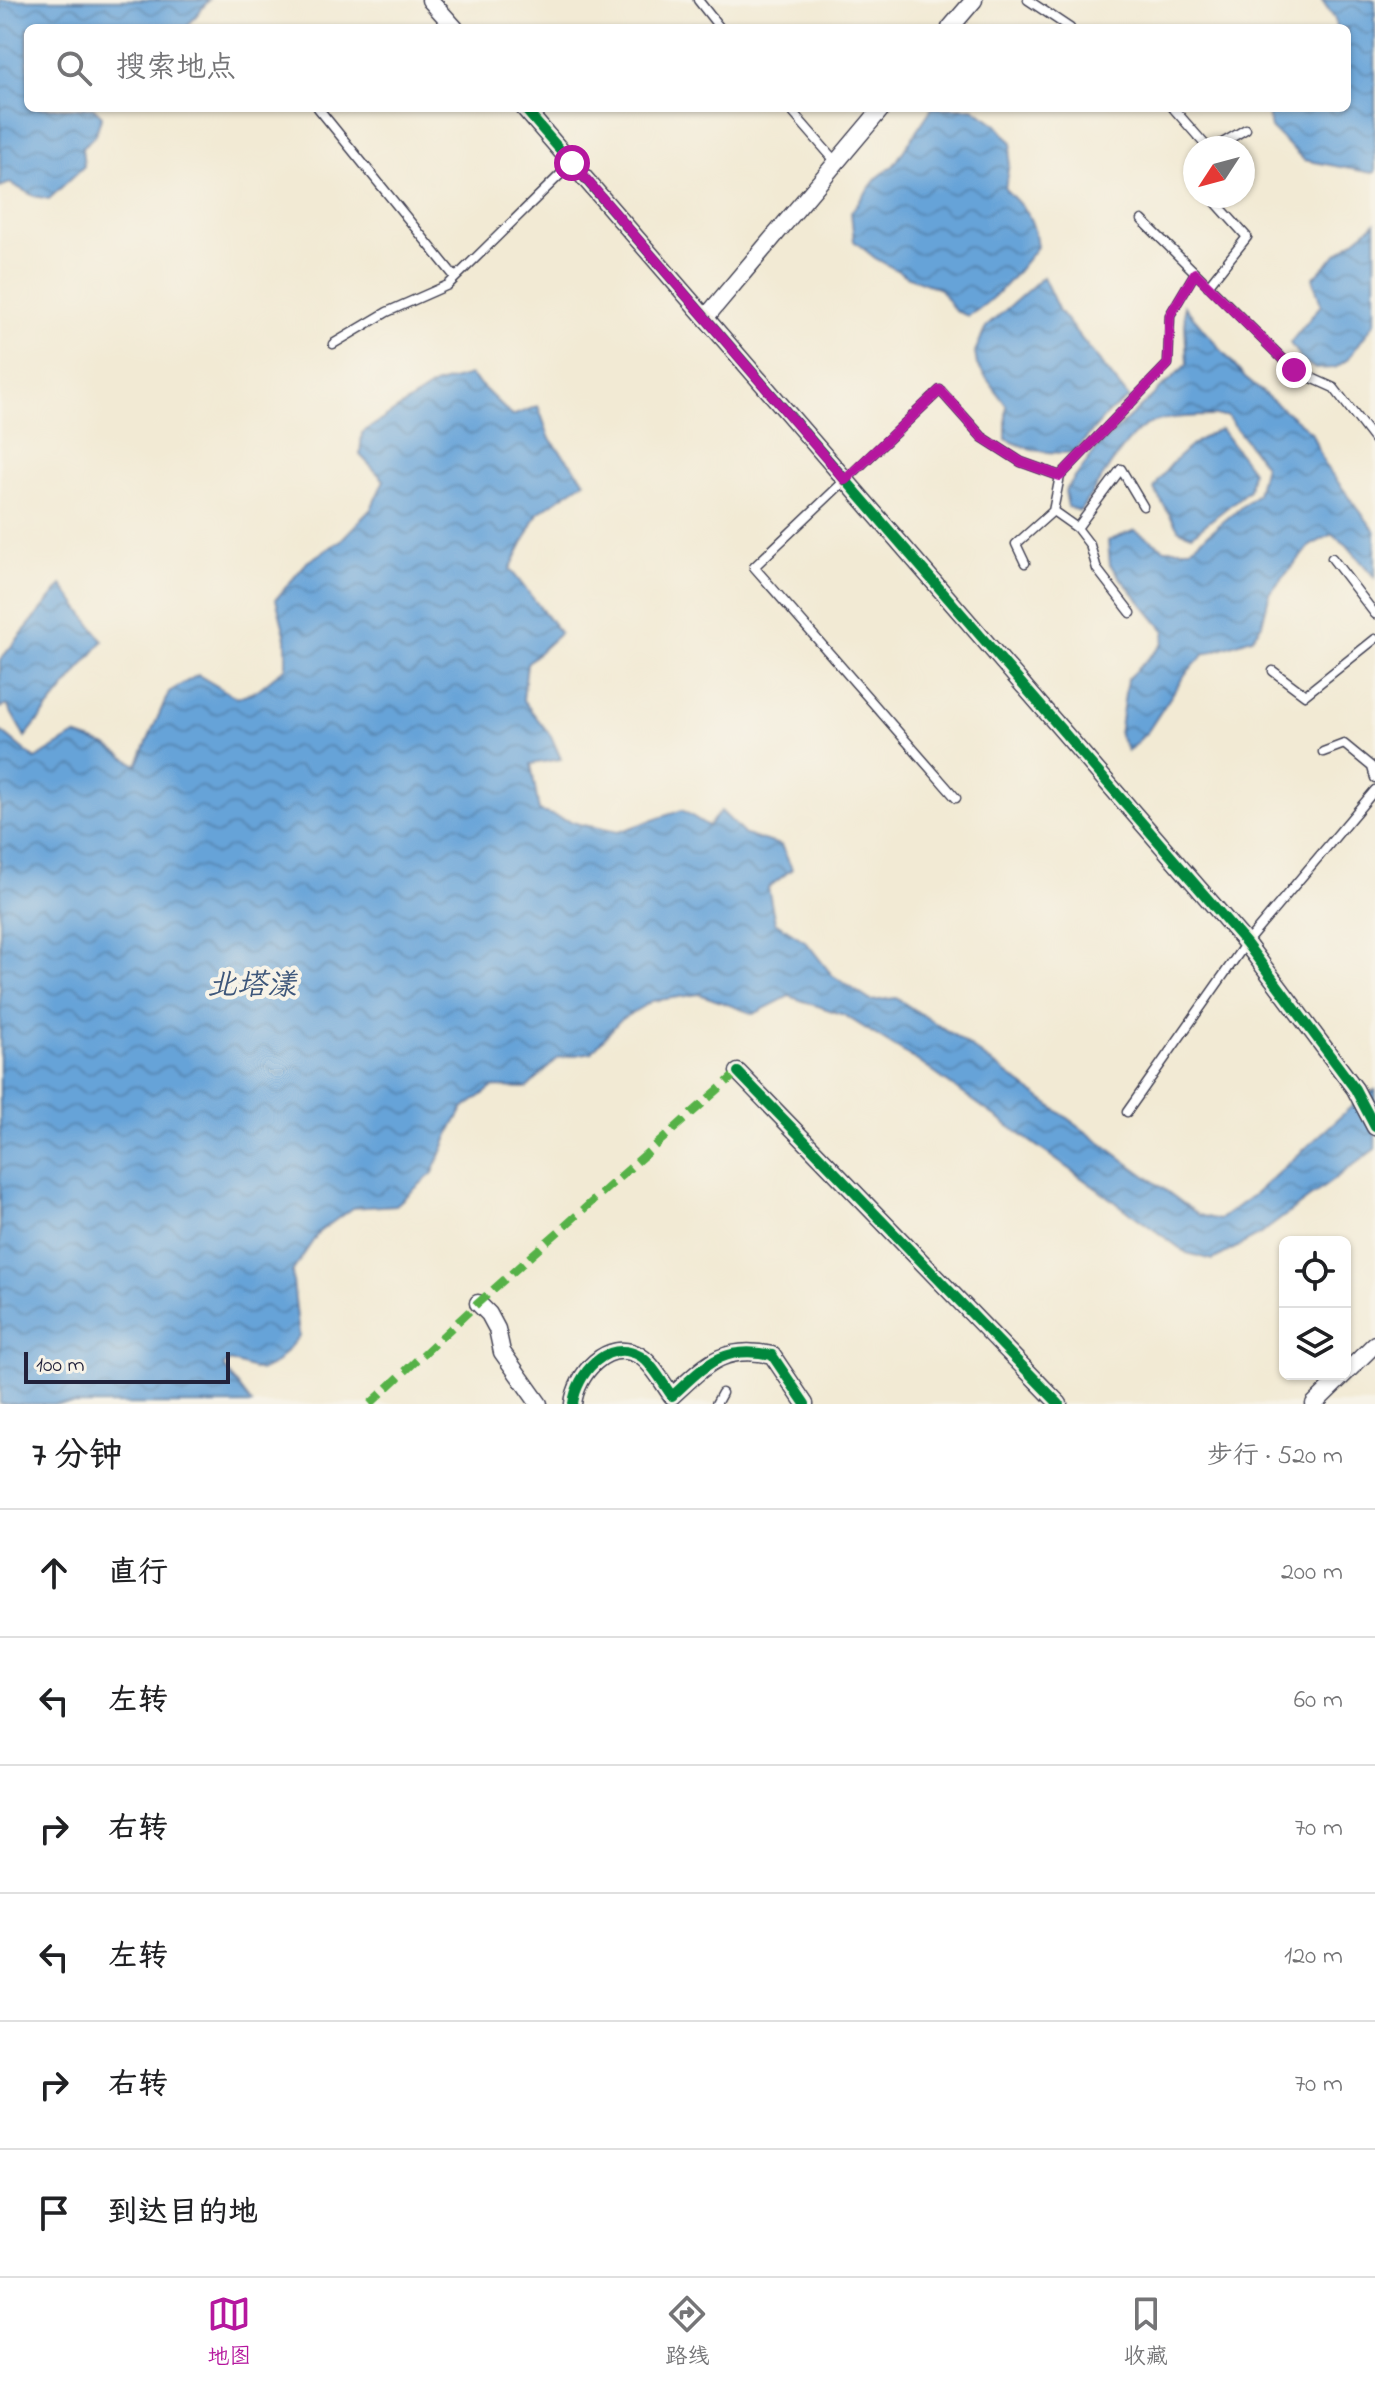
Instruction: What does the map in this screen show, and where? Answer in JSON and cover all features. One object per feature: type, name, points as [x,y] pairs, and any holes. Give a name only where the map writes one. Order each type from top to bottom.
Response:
[{"type":"street","points":[[430,0],[451,24]]},
{"type":"street","points":[[953,24],[974,0]]},
{"type":"street","points":[[527,112],[1246,943],[1355,1089],[1375,1127]]},
{"type":"street","points":[[706,317],[879,112]]},
{"type":"street","points":[[738,1072],[1059,1404]]},
{"type":"street","points":[[478,1303],[497,1329],[502,1352],[539,1404]]},
{"type":"street","points":[[1314,1404],[1375,1344]]},
{"type":"street","points":[[573,1404],[577,1382],[602,1356],[621,1352],[639,1356],[672,1396],[713,1359],[729,1353],[754,1350],[772,1355],[805,1404]]},
{"type":"lane","points":[[698,0],[717,24]]},
{"type":"lane","points":[[1028,0],[1064,24]]},
{"type":"lane","points":[[321,112],[455,277]]},
{"type":"lane","points":[[792,112],[836,163]]},
{"type":"lane","points":[[1176,112],[1198,136]]},
{"type":"lane","points":[[1234,136],[1246,129]]},
{"type":"lane","points":[[333,344],[387,312],[448,285],[572,163]]},
{"type":"lane","points":[[1208,286],[1247,237],[1221,208]]},
{"type":"lane","points":[[1142,220],[1294,370],[1334,388],[1375,441]]},
{"type":"lane","points":[[1025,563],[1016,544],[1053,511],[1060,476],[1168,364],[1170,315],[1195,273]]},
{"type":"lane","points":[[956,798],[754,567],[940,390],[982,437],[1021,462],[1060,476]]},
{"type":"lane","points":[[1077,528],[1121,469],[1143,506]]},
{"type":"lane","points":[[1053,511],[1077,528],[1090,545],[1097,569],[1131,613]]},
{"type":"lane","points":[[1332,558],[1375,614]]},
{"type":"lane","points":[[1273,671],[1305,695],[1375,639]]},
{"type":"lane","points":[[1323,752],[1344,744],[1372,767],[1375,778]]},
{"type":"lane","points":[[1127,1112],[1246,943],[1375,790]]},
{"type":"lane","points":[[716,1404],[722,1393]]},
{"type":"water","points":[[0,0],[209,0],[189,24],[24,24],[24,112],[98,112],[102,116],[95,135],[82,148],[84,166],[49,199],[34,196],[10,183],[0,187]]},
{"type":"water","points":[[1322,0],[1375,0],[1375,172],[1372,173],[1304,160],[1271,128],[1268,114],[1271,112],[1351,112],[1351,24],[1336,24]]},
{"type":"water","points":[[929,112],[979,112],[997,125],[1012,143],[1005,189],[1028,215],[1037,247],[997,294],[968,316],[955,311],[940,289],[909,277],[875,258],[854,241],[851,212],[877,178],[894,165]]},
{"type":"water","points":[[1375,223],[1375,322],[1348,359],[1335,368],[1315,369],[1300,358],[1290,343],[1321,305],[1313,278]]},
{"type":"water","points":[[1043,277],[1059,311],[1129,398],[1108,413],[1074,452],[1039,451],[1006,439],[1006,405],[977,365],[975,352],[986,327]]},
{"type":"water","points":[[1184,306],[1245,378],[1311,432],[1325,465],[1375,531],[1375,578],[1347,545],[1332,534],[1310,546],[1270,592],[1262,624],[1252,638],[1205,654],[1186,673],[1148,731],[1128,751],[1119,735],[1127,679],[1162,645],[1165,631],[1110,565],[1108,541],[1135,530],[1165,549],[1190,549],[1257,494],[1264,465],[1227,416],[1162,420],[1137,432],[1110,465],[1080,511],[1068,507],[1065,491],[1099,446],[1187,364]]},
{"type":"water","name":"北塔漾","points":[[470,375],[512,416],[538,406],[550,439],[585,481],[538,513],[510,569],[560,633],[527,663],[523,700],[551,736],[561,759],[531,764],[539,811],[618,832],[682,810],[708,826],[721,811],[745,835],[781,845],[792,869],[768,888],[775,922],[806,942],[832,975],[871,1001],[896,998],[957,1037],[1199,1215],[1219,1220],[1256,1193],[1362,1097],[1375,1090],[1375,1149],[1259,1235],[1213,1260],[1187,1253],[919,1062],[844,1015],[789,996],[754,1014],[699,994],[652,1001],[620,1020],[592,1052],[558,1058],[527,1088],[493,1087],[463,1109],[433,1173],[396,1205],[352,1208],[319,1232],[292,1272],[299,1336],[276,1363],[260,1371],[230,1361],[223,1366],[252,1404],[0,1404],[0,735],[2,732],[35,759],[75,735],[107,746],[137,765],[169,692],[198,675],[237,698],[259,689],[286,667],[286,638],[276,599],[307,562],[340,541],[371,509],[384,480],[360,455],[362,433],[434,385]]},
{"type":"water","points":[[1221,429],[1252,471],[1249,490],[1192,535],[1179,530],[1154,489],[1182,453]]},
{"type":"water","points":[[62,585],[103,641],[25,737],[7,705],[0,708],[0,660]]},
{"type":"marked path","points":[[370,1404],[478,1303],[738,1072]]},
{"type":"cycle path","points":[[527,112],[1246,943],[1355,1089],[1375,1127]]},
{"type":"cycle path","points":[[738,1072],[1059,1404]]},
{"type":"cycle path","points":[[573,1404],[575,1393],[587,1371],[605,1355],[616,1351],[628,1351],[645,1360],[672,1396],[695,1375],[728,1355],[740,1352],[772,1355],[805,1404]]},
{"type":"route","points":[[572,163],[845,480],[940,390],[982,437],[1021,462],[1060,476],[1168,364],[1170,315],[1195,273],[1294,370]]}]
